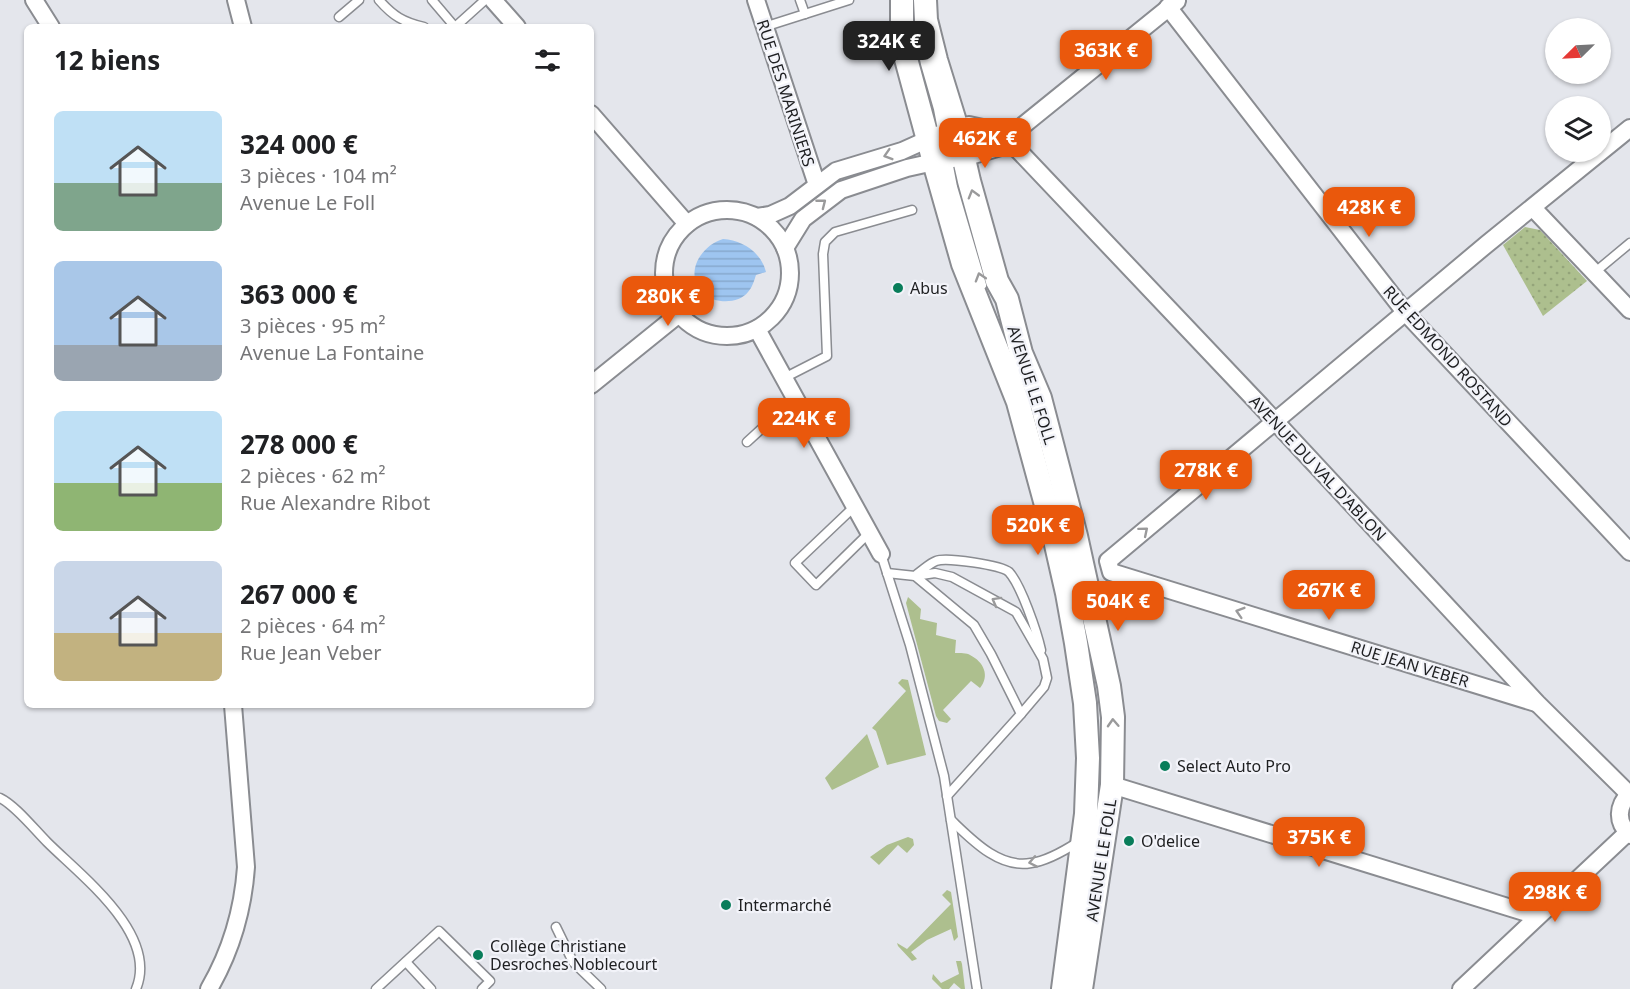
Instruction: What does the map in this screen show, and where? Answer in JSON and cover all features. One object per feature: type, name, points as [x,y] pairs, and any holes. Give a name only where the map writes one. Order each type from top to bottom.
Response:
[{"type":"main road","name":"AVENUE LE FOLL","points":[[1063,989],[1088,845],[1088,758],[1085,703],[1067,593],[1018,402],[963,264],[942,133],[936,60],[926,20],[914,5],[902,32],[905,55],[942,133],[948,160],[1007,299],[1021,353],[1040,398],[1076,536],[1109,686],[1113,717],[1113,785],[1081,989]]},
{"type":"street","points":[[34,0],[49,24]]},
{"type":"street","points":[[236,0],[239,24]]},
{"type":"street","points":[[493,0],[514,24]]},
{"type":"street","name":"RUE DES MARINIERS","points":[[756,0],[817,185]]},
{"type":"street","points":[[785,248],[800,223],[836,193],[850,186],[1001,147],[1010,141],[1015,132],[1173,4]]},
{"type":"street","name":"RUE EDMOND ROSTAND","points":[[1173,4],[1405,312],[1630,552]]},
{"type":"street","points":[[594,117],[687,224]]},
{"type":"street","name":"AVENUE DU VAL D'ABLON","points":[[942,133],[969,125],[1001,132],[1537,703],[1629,793]]},
{"type":"street","points":[[1274,421],[1630,128]]},
{"type":"street","points":[[757,217],[781,211],[798,201],[836,171],[902,151],[942,133]]},
{"type":"street","points":[[1533,208],[1630,310]]},
{"type":"street","points":[[721,209],[740,210],[757,217],[773,230],[785,248],[790,276],[787,294],[778,311],[757,329],[734,336],[711,334],[697,329],[679,314],[668,295],[663,273],[668,250],[673,240],[687,224],[704,214],[721,209]]},
{"type":"street","points":[[594,383],[679,314]]},
{"type":"street","points":[[757,329],[881,554]]},
{"type":"street","name":"RUE JEAN VEBER","points":[[1274,421],[1108,561],[1111,572],[1537,703]]},
{"type":"street","points":[[209,989],[232,939],[245,886],[246,867],[232,708]]},
{"type":"street","points":[[1113,785],[1536,916]]},
{"type":"street","points":[[1461,989],[1536,916],[1629,834],[1620,818],[1623,801],[1629,793]]},
{"type":"lane","points":[[339,17],[359,0]]},
{"type":"lane","points":[[379,0],[389,11],[405,22],[413,24]]},
{"type":"lane","points":[[432,0],[451,24]]},
{"type":"lane","points":[[457,24],[485,0]]},
{"type":"lane","points":[[800,0],[805,14]]},
{"type":"lane","points":[[764,27],[849,0]]},
{"type":"lane","name":"AVENUE LE FOLL","points":[[948,160],[953,187],[986,295],[996,320]]},
{"type":"lane","points":[[784,378],[827,356],[823,254],[825,242],[835,232],[912,210]]},
{"type":"lane","points":[[1594,273],[1630,243]]},
{"type":"lane","points":[[747,442],[795,398]]},
{"type":"lane","points":[[855,506],[795,563],[816,585],[869,533]]},
{"type":"lane","points":[[1060,520],[1065,542]]},
{"type":"lane","points":[[881,554],[914,660],[944,776],[977,989]]},
{"type":"lane","points":[[915,576],[937,560],[1003,568],[1013,578],[1027,609],[1038,638],[1047,678],[1044,687],[947,796]]},
{"type":"lane","points":[[887,573],[915,576],[935,573],[952,577],[1016,612],[1043,659]]},
{"type":"lane","points":[[915,576],[974,625],[1021,714]]},
{"type":"lane","points":[[0,798],[108,903],[126,924],[139,956],[136,989]]},
{"type":"lane","points":[[951,820],[976,844],[994,855],[1014,862],[1026,864],[1048,858],[1079,842],[1088,845]]},
{"type":"lane","name":"AVENUE LE FOLL","points":[[1071,989],[1088,845]]},
{"type":"lane","points":[[556,927],[573,962],[601,989]]},
{"type":"lane","points":[[376,989],[439,931],[490,981],[482,989]]},
{"type":"lane","points":[[406,962],[431,989]]},
{"type":"green space","points":[[1525,227],[1540,230],[1587,281],[1543,316],[1503,245]]},
{"type":"green space","points":[[908,597],[921,609],[920,619],[937,623],[936,635],[956,640],[955,653],[970,655],[979,661],[984,670],[985,679],[980,688],[971,681],[943,710],[951,719],[947,723],[939,721],[936,716],[906,603]]},
{"type":"green space","points":[[902,679],[908,680],[926,755],[887,765],[876,731],[872,728],[906,691],[898,683]]},
{"type":"green space","points":[[867,734],[879,767],[832,790],[825,778]]},
{"type":"green space","points":[[908,837],[913,839],[914,845],[907,853],[898,845],[879,865],[870,857],[887,845]]},
{"type":"green space","points":[[947,890],[951,892],[958,937],[954,941],[951,929],[927,940],[911,952],[917,959],[912,961],[897,943],[907,949],[951,904],[942,895]]},
{"type":"green space","points":[[956,961],[961,961],[962,964],[965,989],[961,989],[954,983],[949,989],[942,989],[932,979],[933,974],[941,983],[959,974]]},
{"type":"water","points":[[723,239],[750,248],[760,259],[766,272],[756,275],[751,288],[744,296],[733,301],[714,300],[704,294],[695,278],[697,262],[701,254]]},
{"type":"place","name":"Abus","points":[[898,288]]},
{"type":"place","name":"Select Auto Pro","points":[[1165,766]]},
{"type":"place","name":"O'delice","points":[[1129,841]]},
{"type":"place","name":"Intermarché","points":[[726,905]]},
{"type":"place","name":"Collège Christiane Desroches Noblecourt","points":[[478,955]]}]
